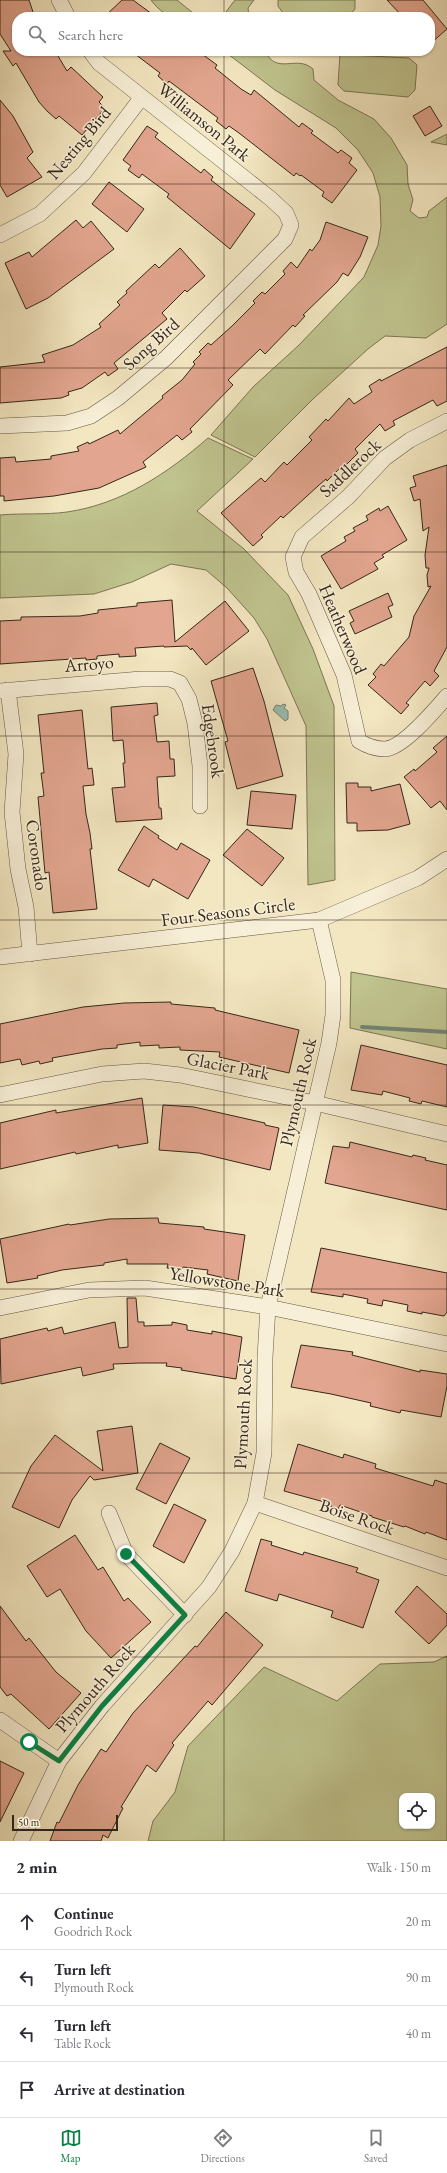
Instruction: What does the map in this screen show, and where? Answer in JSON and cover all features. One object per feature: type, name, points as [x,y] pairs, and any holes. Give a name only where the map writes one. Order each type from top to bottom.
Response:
[{"type":"street","points":[[60,0],[66,12]]},
{"type":"street","name":"Williamson Park","points":[[94,56],[99,63],[271,199],[286,213],[291,225]]},
{"type":"street","name":"Nesting Bird","points":[[0,235],[40,214],[84,173],[142,97]]},
{"type":"street","name":"Song Bird","points":[[0,426],[67,423],[91,416],[118,398],[182,342],[285,239],[291,225]]},
{"type":"street","name":"Saddlerock","points":[[293,557],[302,537],[348,496],[385,458],[410,440],[447,421]]},
{"type":"street","name":"Heatherwood","points":[[293,557],[296,572],[309,594],[344,675],[359,741],[368,747],[387,749],[402,742],[447,696]]},
{"type":"street","name":"Arroyo","points":[[4,691],[141,679],[170,679],[180,683]]},
{"type":"street","name":"Edgebrook","points":[[180,683],[189,699],[195,723],[200,766],[200,806]]},
{"type":"street","name":"Coronado","points":[[4,691],[16,754],[14,824],[18,869],[26,907],[30,954]]},
{"type":"street","name":"Four Seasons Circle","points":[[0,957],[319,920],[418,878],[447,859]]},
{"type":"street","name":"Plymouth Rock","points":[[21,1841],[59,1761],[102,1706],[209,1587],[232,1551],[255,1503],[264,1453],[265,1357],[268,1307],[329,1043],[333,1015],[333,980],[319,920]]},
{"type":"street","name":"Glacier Park","points":[[0,1095],[102,1074],[144,1071],[180,1075],[315,1103],[447,1134]]},
{"type":"street","name":"Yellowstone Park","points":[[0,1308],[89,1290],[145,1288],[268,1307],[447,1344]]},
{"type":"street","name":"Boise Rock","points":[[255,1503],[447,1568]]},
{"type":"street","points":[[109,1513],[126,1554],[185,1615]]},
{"type":"street","points":[[0,1720],[59,1761]]},
{"type":"green space","points":[[151,0],[177,0],[192,12],[164,12]]},
{"type":"green space","points":[[235,0],[254,0],[248,8],[248,12],[226,12]]},
{"type":"green space","points":[[278,0],[355,0],[355,9],[352,12],[282,12],[278,6]]},
{"type":"green space","points":[[231,56],[269,56],[275,62],[281,64],[300,63],[307,65],[313,69],[314,80],[338,100],[374,119],[391,138],[407,165],[408,184],[413,200],[410,211],[419,218],[427,217],[429,211],[447,197],[447,324],[426,338],[385,336],[368,349],[313,399],[255,457],[211,435],[253,387],[299,345],[364,277],[378,245],[381,226],[380,197],[373,173],[358,150],[336,128],[275,90]]},
{"type":"green space","points":[[340,56],[409,58],[417,65],[415,90],[408,97],[344,91],[338,85]]},
{"type":"green space","points":[[447,134],[447,145],[431,142]]},
{"type":"green space","points":[[208,438],[253,459],[197,511],[244,549],[288,595],[313,649],[334,706],[335,880],[308,885],[306,726],[267,639],[254,618],[227,588],[206,570],[171,564],[132,582],[94,594],[0,598],[0,515],[67,512],[107,502],[160,475]]},
{"type":"green space","points":[[351,972],[447,989],[447,1049],[350,1028]]},
{"type":"green space","points":[[447,1656],[447,1841],[148,1841],[153,1821],[175,1792],[188,1746],[264,1667],[337,1701],[380,1664],[434,1662]]},
{"type":"water","points":[[283,704],[286,705],[284,708],[288,711],[288,719],[285,721],[273,710],[276,705],[281,706]]},
{"type":"building","points":[[0,0],[29,0],[33,12],[12,12],[12,56],[58,56],[67,71],[71,67],[103,97],[99,102],[105,108],[82,135],[59,116],[56,119],[39,102],[16,63],[13,66],[3,51],[11,51],[0,34]]},
{"type":"building","points":[[122,0],[133,0],[149,12],[109,12]]},
{"type":"building","points":[[387,0],[423,0],[433,12],[398,12]]},
{"type":"building","points":[[435,14],[447,29],[435,40]]},
{"type":"building","points":[[138,56],[205,56],[217,65],[215,68],[241,89],[251,95],[254,90],[299,127],[302,123],[313,131],[311,133],[338,153],[341,150],[352,158],[349,163],[357,170],[332,203],[322,196],[324,192],[301,175],[300,176],[296,173],[294,176],[229,126],[226,129],[216,121],[218,118],[169,81],[167,84],[158,76],[160,73]]},
{"type":"building","points":[[0,100],[13,116],[33,152],[27,158],[42,177],[7,197],[0,185]]},
{"type":"building","points":[[430,106],[442,126],[425,136],[413,116]]},
{"type":"building","points":[[147,126],[158,133],[155,137],[201,173],[204,169],[213,177],[211,180],[255,214],[230,249],[167,197],[169,194],[142,174],[139,178],[128,170],[131,166],[123,160]]},
{"type":"building","points":[[109,182],[144,209],[127,232],[92,204]]},
{"type":"building","points":[[76,220],[83,228],[91,221],[114,249],[48,298],[26,309],[5,263],[29,252],[32,257]]},
{"type":"building","points":[[326,222],[368,237],[360,257],[348,276],[343,273],[337,282],[303,315],[305,316],[295,327],[293,325],[265,354],[260,349],[228,380],[233,385],[190,429],[192,432],[182,440],[177,435],[143,462],[146,467],[99,488],[54,496],[4,501],[4,496],[0,496],[0,458],[15,457],[16,462],[51,459],[51,456],[79,451],[77,447],[88,442],[89,444],[118,430],[120,434],[182,380],[195,364],[193,362],[201,354],[199,352],[208,343],[211,345],[232,326],[255,303],[253,301],[262,292],[265,294],[285,274],[283,271],[291,262],[297,268],[310,249],[312,251],[320,240]]},
{"type":"building","points":[[180,248],[205,276],[187,292],[185,290],[162,313],[167,319],[114,363],[118,369],[108,376],[105,372],[82,388],[68,392],[69,395],[61,398],[0,403],[0,367],[45,362],[42,355],[73,345],[101,327],[99,324],[120,305],[117,302],[127,293],[126,291],[155,264],[159,268]]},
{"type":"building","points":[[447,347],[447,401],[437,406],[433,400],[393,421],[395,425],[385,431],[380,424],[355,449],[358,453],[342,469],[340,468],[327,481],[326,479],[283,518],[281,516],[261,535],[263,537],[253,546],[221,513],[261,478],[265,482],[284,462],[287,465],[312,440],[309,437],[326,419],[328,421],[349,398],[354,404],[372,392],[369,386],[380,379],[381,381]]},
{"type":"building","points":[[447,465],[447,647],[434,671],[439,676],[430,686],[425,681],[406,703],[409,705],[401,714],[368,685],[376,677],[373,674],[381,664],[384,666],[409,637],[414,616],[431,586],[428,587],[427,575],[429,568],[426,568],[425,555],[429,527],[423,531],[420,499],[414,501],[410,488],[416,486],[413,476]]},
{"type":"building","points":[[388,506],[407,540],[382,555],[384,557],[374,563],[378,569],[341,589],[321,556],[346,541],[344,537],[355,531],[353,528],[368,520],[366,516],[379,508],[380,511]]},
{"type":"building","points":[[388,593],[393,605],[388,607],[392,617],[355,634],[350,623],[354,621],[349,611]]},
{"type":"building","points":[[172,600],[175,642],[225,601],[249,631],[206,665],[192,648],[191,650],[187,646],[135,648],[136,656],[119,657],[119,654],[97,656],[97,659],[86,660],[86,658],[0,664],[0,621],[21,620],[21,617],[80,616],[98,613],[98,610],[137,606],[137,603]]},
{"type":"building","points":[[253,668],[264,701],[283,776],[237,789],[225,742],[228,741],[211,681]]},
{"type":"building","points":[[157,703],[158,715],[154,716],[157,742],[169,741],[170,759],[174,759],[175,776],[157,777],[159,808],[161,808],[162,819],[116,822],[112,788],[125,787],[123,763],[125,763],[123,740],[113,741],[111,707]]},
{"type":"building","points":[[82,710],[88,769],[92,768],[94,785],[83,786],[92,849],[90,849],[97,909],[53,913],[49,872],[45,873],[38,797],[44,796],[41,773],[44,773],[38,715]]},
{"type":"building","points":[[447,736],[447,810],[440,801],[431,808],[404,777],[414,769],[415,771],[437,752],[433,748]]},
{"type":"building","points":[[346,783],[358,783],[358,787],[371,787],[371,791],[400,784],[410,824],[388,830],[357,831],[357,823],[347,823]]},
{"type":"building","points":[[251,791],[296,795],[292,829],[247,825]]},
{"type":"building","points":[[144,826],[159,836],[158,838],[177,850],[181,843],[210,860],[188,899],[153,879],[149,887],[118,870]]},
{"type":"building","points":[[247,829],[284,858],[262,886],[223,855]]},
{"type":"building","points":[[171,1002],[171,1004],[215,1008],[215,1010],[299,1030],[289,1073],[219,1057],[220,1052],[180,1050],[180,1047],[159,1048],[159,1045],[140,1046],[140,1042],[117,1045],[117,1048],[102,1049],[52,1058],[53,1061],[40,1064],[39,1061],[22,1065],[20,1059],[0,1063],[0,1024],[83,1007],[124,1003]]},
{"type":"building","points":[[361,1045],[447,1065],[447,1107],[422,1101],[421,1104],[409,1101],[410,1098],[383,1091],[382,1095],[351,1090]]},
{"type":"building","points":[[142,1098],[148,1143],[118,1148],[118,1145],[76,1154],[75,1152],[0,1169],[0,1123],[56,1110],[56,1113]]},
{"type":"building","points":[[163,1105],[194,1107],[265,1123],[265,1125],[279,1128],[270,1170],[199,1153],[159,1150]]},
{"type":"building","points":[[350,1142],[412,1157],[413,1155],[426,1158],[425,1160],[447,1165],[447,1210],[325,1183],[333,1146],[349,1148]]},
{"type":"building","points":[[158,1218],[159,1223],[204,1227],[204,1229],[245,1235],[238,1281],[207,1274],[208,1270],[183,1267],[182,1269],[167,1268],[168,1264],[127,1264],[127,1259],[104,1263],[104,1265],[62,1270],[37,1276],[38,1278],[7,1283],[0,1239],[69,1224],[109,1219]]},
{"type":"building","points":[[321,1248],[447,1273],[447,1312],[444,1316],[422,1312],[422,1314],[407,1311],[408,1305],[383,1300],[382,1306],[367,1303],[368,1299],[343,1294],[343,1297],[311,1292]]},
{"type":"building","points":[[127,1298],[136,1298],[138,1322],[144,1322],[144,1326],[172,1325],[172,1322],[187,1325],[187,1330],[212,1334],[212,1331],[242,1337],[236,1379],[181,1370],[182,1368],[166,1366],[167,1363],[140,1363],[113,1364],[114,1369],[83,1376],[81,1367],[1,1384],[0,1339],[47,1328],[48,1331],[62,1327],[64,1334],[115,1322],[119,1348],[128,1347]]},
{"type":"building","points":[[301,1345],[353,1352],[352,1355],[420,1372],[420,1370],[447,1374],[447,1386],[441,1417],[401,1410],[400,1413],[370,1406],[371,1403],[291,1387]]},
{"type":"building","points":[[132,1426],[138,1473],[94,1480],[90,1476],[72,1500],[59,1528],[12,1507],[31,1466],[55,1435],[103,1471],[97,1431]]},
{"type":"building","points":[[160,1443],[190,1458],[166,1504],[136,1489]]},
{"type":"building","points":[[298,1444],[343,1458],[344,1454],[376,1464],[375,1468],[433,1486],[435,1480],[447,1484],[447,1540],[426,1532],[425,1534],[405,1526],[404,1527],[372,1517],[340,1505],[338,1509],[328,1505],[328,1503],[284,1491]]},
{"type":"building","points":[[174,1504],[206,1520],[184,1563],[153,1546]]},
{"type":"building","points":[[75,1535],[98,1570],[103,1567],[124,1601],[128,1598],[151,1622],[111,1658],[86,1631],[60,1589],[47,1597],[27,1566]]},
{"type":"building","points":[[261,1539],[272,1542],[271,1545],[303,1555],[304,1552],[358,1568],[356,1572],[379,1580],[363,1628],[331,1617],[333,1611],[279,1594],[277,1601],[245,1591]]},
{"type":"building","points":[[417,1586],[447,1614],[447,1625],[429,1644],[395,1612]]},
{"type":"building","points":[[0,1606],[26,1641],[29,1638],[56,1672],[81,1693],[49,1729],[11,1694],[7,1696],[0,1687]]},
{"type":"building","points":[[226,1612],[263,1645],[212,1705],[208,1701],[172,1743],[174,1745],[156,1772],[147,1765],[121,1807],[123,1808],[108,1838],[103,1835],[101,1841],[50,1841],[57,1822],[59,1823],[78,1785],[101,1749],[106,1752],[133,1713],[195,1646],[197,1647]]},
{"type":"building","points":[[0,1761],[24,1773],[0,1822]]},
{"type":"waterway","points":[[362,1027],[447,1032]]},
{"type":"route","points":[[29,1742],[59,1761],[102,1706],[185,1615],[126,1554]]}]
